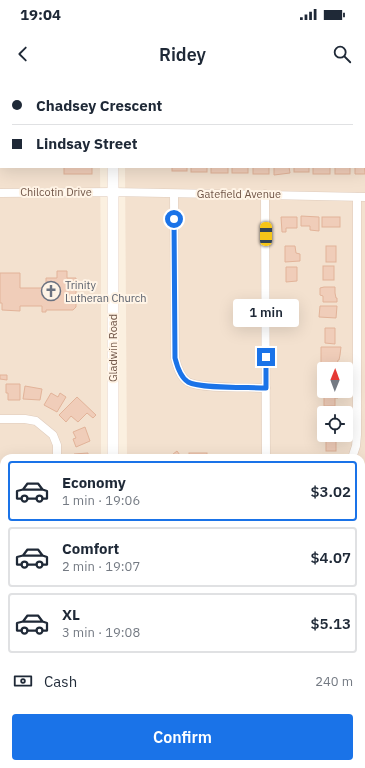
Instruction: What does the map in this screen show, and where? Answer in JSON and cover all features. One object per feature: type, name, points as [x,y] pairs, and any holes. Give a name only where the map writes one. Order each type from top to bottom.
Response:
[{"type":"main road","name":"Gladwin Road","points":[[113,168],[113,454]]},
{"type":"street","name":"Chilcotin Drive","points":[[0,193],[113,192]]},
{"type":"street","name":"Gatefield Avenue","points":[[113,192],[361,197]]},
{"type":"street","points":[[174,194],[175,358],[178,370],[187,382],[199,386],[266,388]]},
{"type":"street","points":[[265,194],[266,454]]},
{"type":"street","points":[[353,454],[357,435],[361,197]]},
{"type":"street","points":[[0,419],[25,419],[36,421],[53,435],[57,445],[57,454]]},
{"type":"shaded area","points":[[0,168],[100,168],[101,454],[0,454]]},
{"type":"shaded area","points":[[125,168],[365,168],[365,454],[127,454]]},
{"type":"building","points":[[64,168],[92,168],[92,174],[64,174]]},
{"type":"building","points":[[172,168],[187,168],[187,171],[172,171]]},
{"type":"building","points":[[191,168],[207,168],[207,172],[191,172]]},
{"type":"building","points":[[211,168],[228,168],[228,173],[211,173]]},
{"type":"building","points":[[232,168],[248,168],[248,173],[232,173]]},
{"type":"building","points":[[253,168],[269,168],[269,174],[253,174]]},
{"type":"building","points":[[274,168],[289,168],[290,173],[274,175]]},
{"type":"building","points":[[294,168],[309,168],[309,172],[294,172]]},
{"type":"building","points":[[313,168],[330,168],[330,174],[313,174]]},
{"type":"building","points":[[335,168],[350,168],[350,174],[335,174]]},
{"type":"building","points":[[355,168],[365,168],[365,174],[355,174]]},
{"type":"building","points":[[301,216],[319,217],[319,231],[310,230],[310,226],[301,226]]},
{"type":"building","points":[[281,217],[297,217],[297,228],[286,228],[286,232],[282,232]]},
{"type":"building","points":[[322,217],[340,217],[340,227],[322,227]]},
{"type":"building","points":[[285,246],[295,246],[296,253],[300,254],[300,261],[285,262]]},
{"type":"building","points":[[326,246],[336,246],[336,262],[326,262]]},
{"type":"building","points":[[323,266],[334,266],[334,280],[323,280]]},
{"type":"building","points":[[286,267],[297,267],[297,281],[286,282]]},
{"type":"building","name":"Trinity Lutheran Church","points":[[57,271],[67,271],[67,278],[76,278],[76,307],[73,310],[46,310],[46,312],[42,312],[42,306],[20,306],[20,311],[2,310],[2,303],[0,303],[0,273],[20,273],[20,288],[44,288],[44,285],[46,285],[46,278],[57,278]]},
{"type":"building","points":[[335,287],[337,302],[323,302],[323,296],[320,295],[320,288]]},
{"type":"building","points":[[320,306],[337,306],[336,318],[319,317]]},
{"type":"building","points":[[325,328],[335,328],[335,344],[325,343]]},
{"type":"building","points":[[321,347],[341,347],[338,362],[321,362]]},
{"type":"building","points":[[0,375],[7,375],[7,380],[0,379]]},
{"type":"building","points":[[6,384],[20,384],[20,400],[8,400]]},
{"type":"building","points":[[25,386],[42,389],[40,400],[23,399]]},
{"type":"building","points":[[51,393],[58,397],[60,393],[66,397],[57,412],[44,405]]},
{"type":"building","points":[[77,397],[96,415],[93,418],[87,413],[78,422],[71,416],[66,422],[59,415]]},
{"type":"building","points":[[324,398],[335,398],[335,406],[324,406]]},
{"type":"building","points":[[85,427],[90,441],[76,447],[73,439],[76,438],[73,432]]},
{"type":"building","points":[[326,442],[336,442],[336,451],[326,451]]},
{"type":"building","points":[[189,453],[207,453],[207,454]]},
{"type":"place","name":"Trinity Lutheran Church","points":[[51,291]]},
{"type":"route","points":[[174,219],[175,358],[178,370],[187,382],[199,386],[266,388],[266,357]]}]
